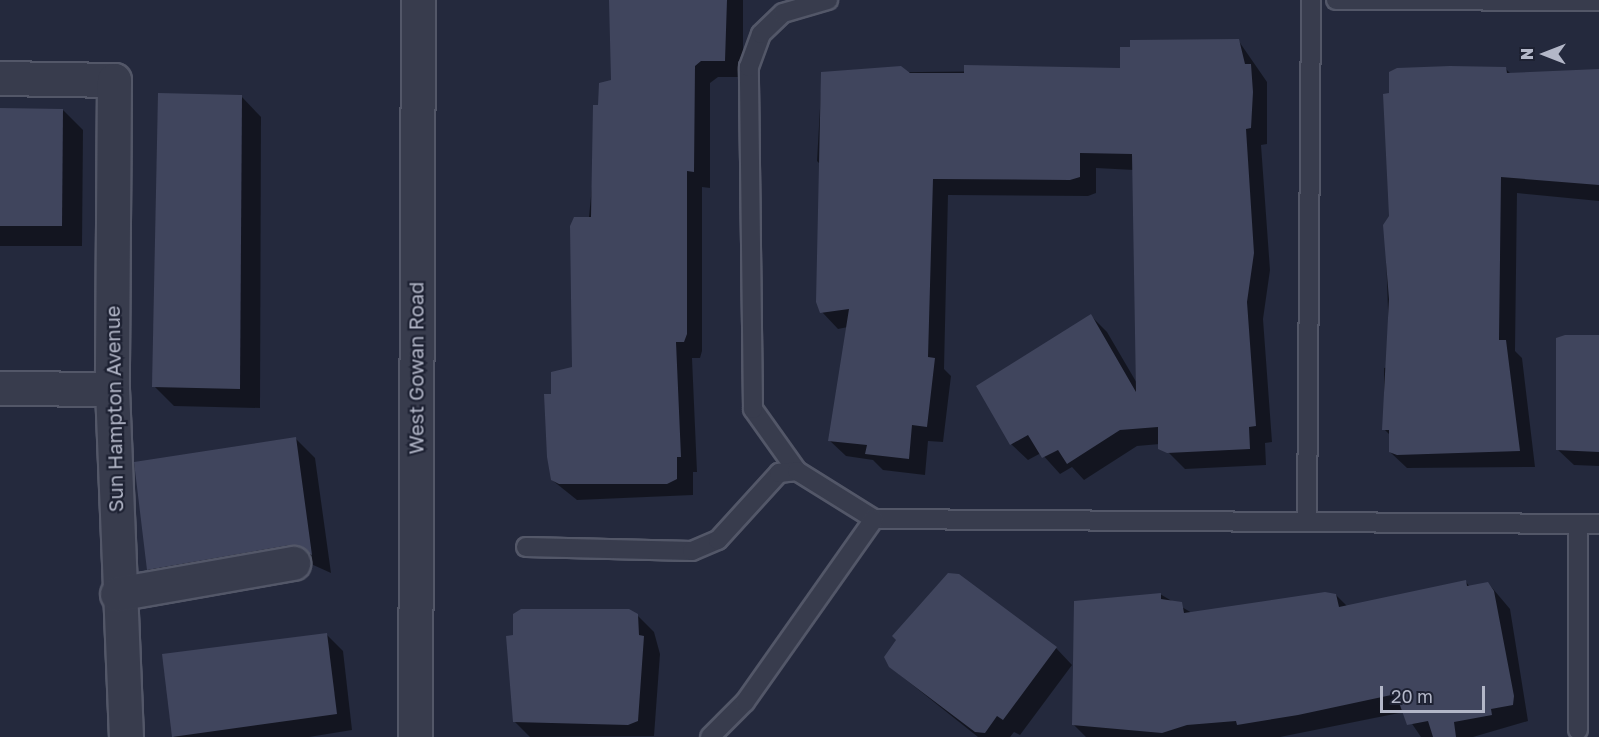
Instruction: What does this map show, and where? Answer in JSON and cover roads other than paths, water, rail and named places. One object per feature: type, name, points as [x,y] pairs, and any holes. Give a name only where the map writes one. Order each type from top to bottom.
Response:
[{"type":"street","name":"West Gowan Road","points":[[415,737],[418,0]]},
{"type":"street","name":"Sun Hampton Avenue","points":[[0,78],[114,80],[112,389],[117,594],[126,737]]},
{"type":"street","points":[[0,388],[112,389]]},
{"type":"street","points":[[117,594],[293,564]]},
{"type":"lane","points":[[828,0],[783,13],[761,34],[749,67],[753,409],[797,471],[874,519],[1599,524]]},
{"type":"lane","points":[[1307,522],[1311,0]]},
{"type":"lane","points":[[1336,0],[1599,1]]},
{"type":"lane","points":[[526,547],[692,551],[718,540],[779,473],[797,471]]},
{"type":"lane","points":[[710,737],[745,702],[874,519]]},
{"type":"lane","points":[[1578,524],[1578,730]]}]
